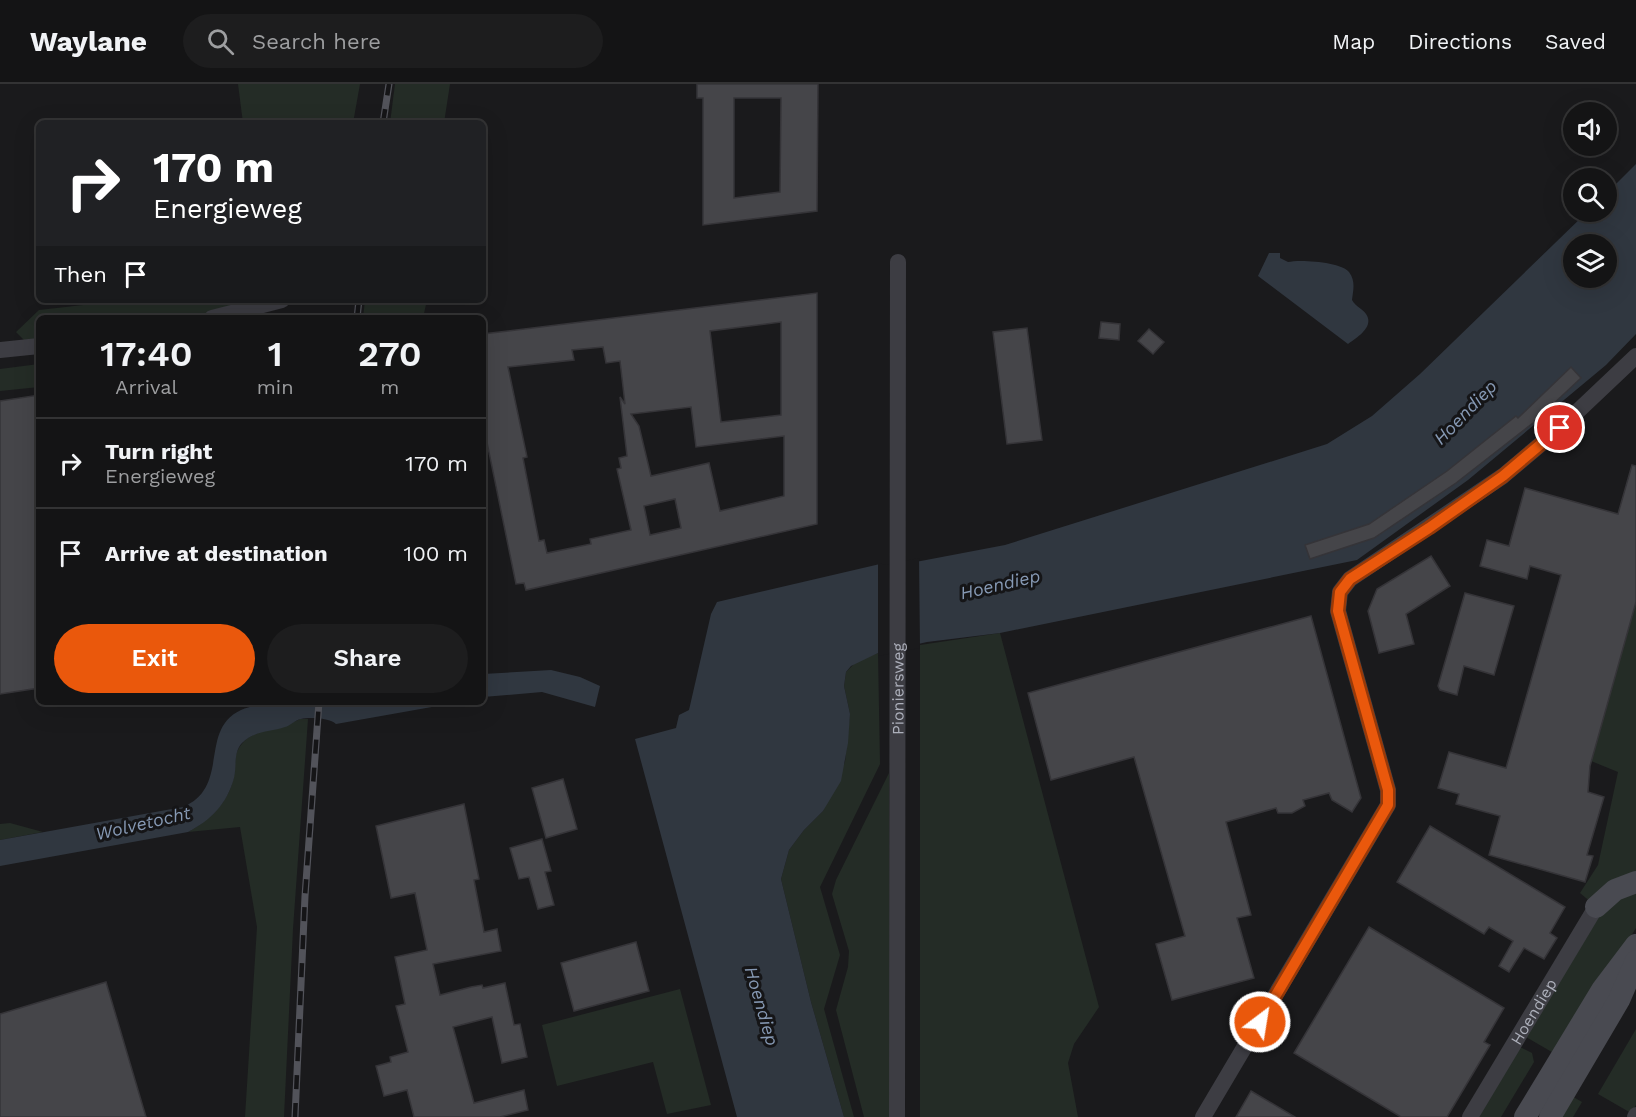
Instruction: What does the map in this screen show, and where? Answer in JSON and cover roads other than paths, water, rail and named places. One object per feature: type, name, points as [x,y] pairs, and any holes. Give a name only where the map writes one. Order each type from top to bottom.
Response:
[{"type":"main road","points":[[1596,907],[1615,890],[1636,882]]},
{"type":"main road","points":[[1525,1117],[1602,990],[1636,945]]},
{"type":"main road","points":[[1550,1117],[1620,1000],[1636,961]]},
{"type":"street","name":"Pioniersweg","points":[[897,1117],[898,262]]},
{"type":"street","points":[[224,315],[270,303]]},
{"type":"street","points":[[0,350],[36,346]]},
{"type":"street","points":[[1203,1117],[1388,805],[1388,790],[1338,611],[1340,592],[1350,579],[1429,528],[1503,476],[1560,428],[1636,356]]},
{"type":"street","name":"Hoendiep","points":[[1470,1117],[1596,907]]},
{"type":"water","points":[[1636,164],[1636,334],[1606,365],[1468,480],[1357,560],[1000,633],[927,642],[878,653],[851,666],[846,672],[844,686],[850,714],[848,743],[841,781],[823,811],[804,830],[789,850],[781,879],[811,1002],[844,1117],[737,1117],[635,739],[676,728],[679,715],[689,710],[711,614],[717,602],[880,564],[884,568],[1005,545],[1327,444],[1372,416],[1420,374],[1563,235],[1563,288],[1617,288],[1617,234],[1564,234],[1577,222],[1617,222],[1617,183]]},
{"type":"water","points":[[1269,253],[1280,253],[1280,258],[1288,262],[1311,261],[1330,264],[1349,272],[1353,282],[1352,300],[1365,312],[1368,319],[1363,332],[1348,344],[1258,276]]},
{"type":"water","points":[[551,670],[580,677],[600,686],[595,707],[542,692],[486,697],[486,674]]},
{"type":"water","name":"Wolvetocht","points":[[259,705],[330,707],[332,705],[443,705],[336,724],[325,719],[305,718],[287,726],[256,734],[246,739],[239,747],[234,778],[227,796],[211,816],[188,832],[0,866],[0,840],[183,807],[198,798],[211,773],[216,744],[221,731],[228,719],[245,708]]},
{"type":"railway","points":[[383,120],[389,84]]},
{"type":"railway","points":[[357,315],[359,303]]},
{"type":"railway","points":[[295,1117],[305,896],[319,705]]}]
